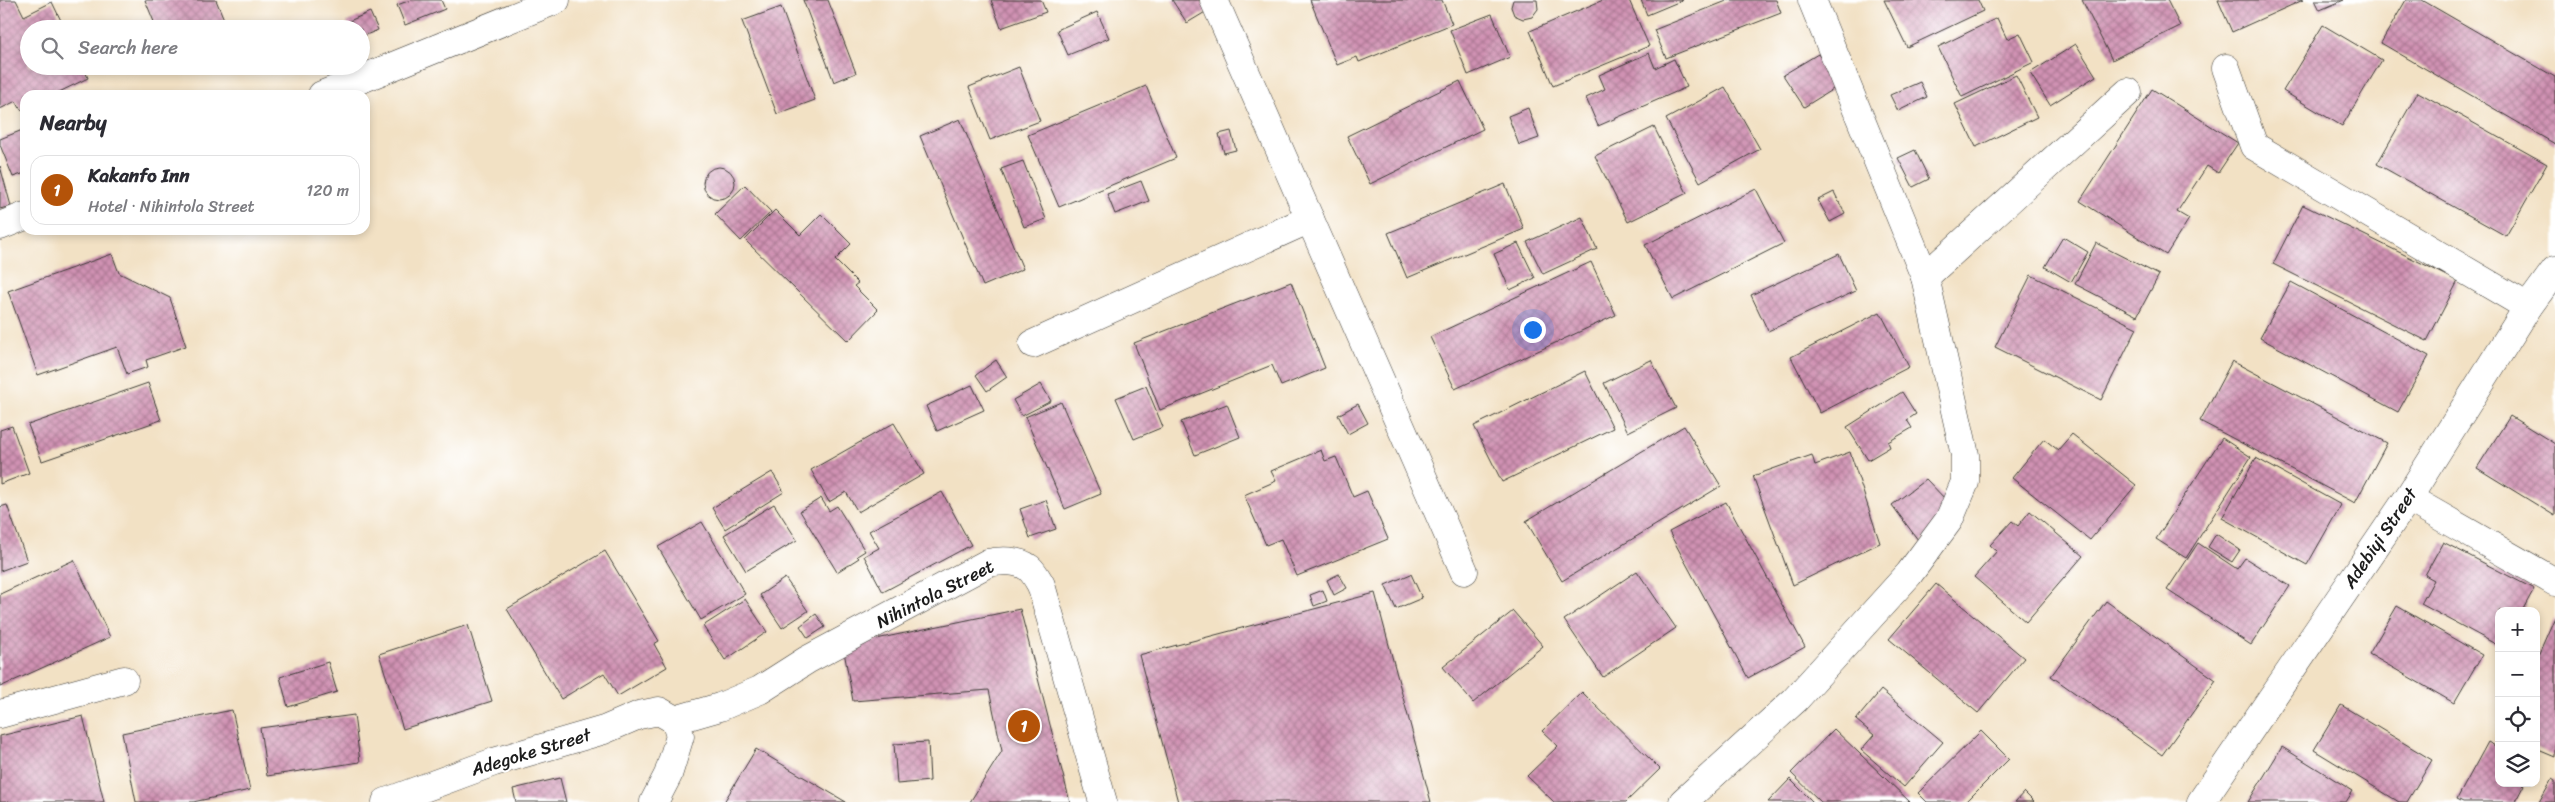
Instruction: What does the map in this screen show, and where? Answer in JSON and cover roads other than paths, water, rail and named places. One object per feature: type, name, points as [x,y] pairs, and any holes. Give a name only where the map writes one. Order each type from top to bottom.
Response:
[{"type":"street","points":[[334,90],[556,0]]},
{"type":"street","points":[[1214,0],[1464,571]]},
{"type":"street","points":[[1683,802],[1795,700],[1909,574],[1949,520],[1965,482],[1965,455],[1925,277],[1812,0]]},
{"type":"street","points":[[2226,68],[2254,146],[2528,308]]},
{"type":"street","points":[[1925,277],[2128,92]]},
{"type":"street","points":[[0,226],[20,218]]},
{"type":"street","points":[[1033,344],[1310,219]]},
{"type":"street","name":"Adebiyi Street","points":[[2201,802],[2408,498],[2528,308],[2555,270]]},
{"type":"street","points":[[2408,498],[2555,582]]},
{"type":"street","name":"Nihintola Street","points":[[675,720],[720,707],[760,690],[807,660],[988,563],[1000,561],[1015,562],[1029,568],[1041,585],[1103,802]]},
{"type":"street","points":[[0,714],[124,680]]},
{"type":"street","name":"Adegoke Street","points":[[386,802],[494,762],[604,730],[639,715],[659,711],[675,720]]},
{"type":"street","points":[[654,802],[668,775],[680,736],[675,720]]},
{"type":"place","name":"Kakanfo Inn","points":[[1024,726]]}]
